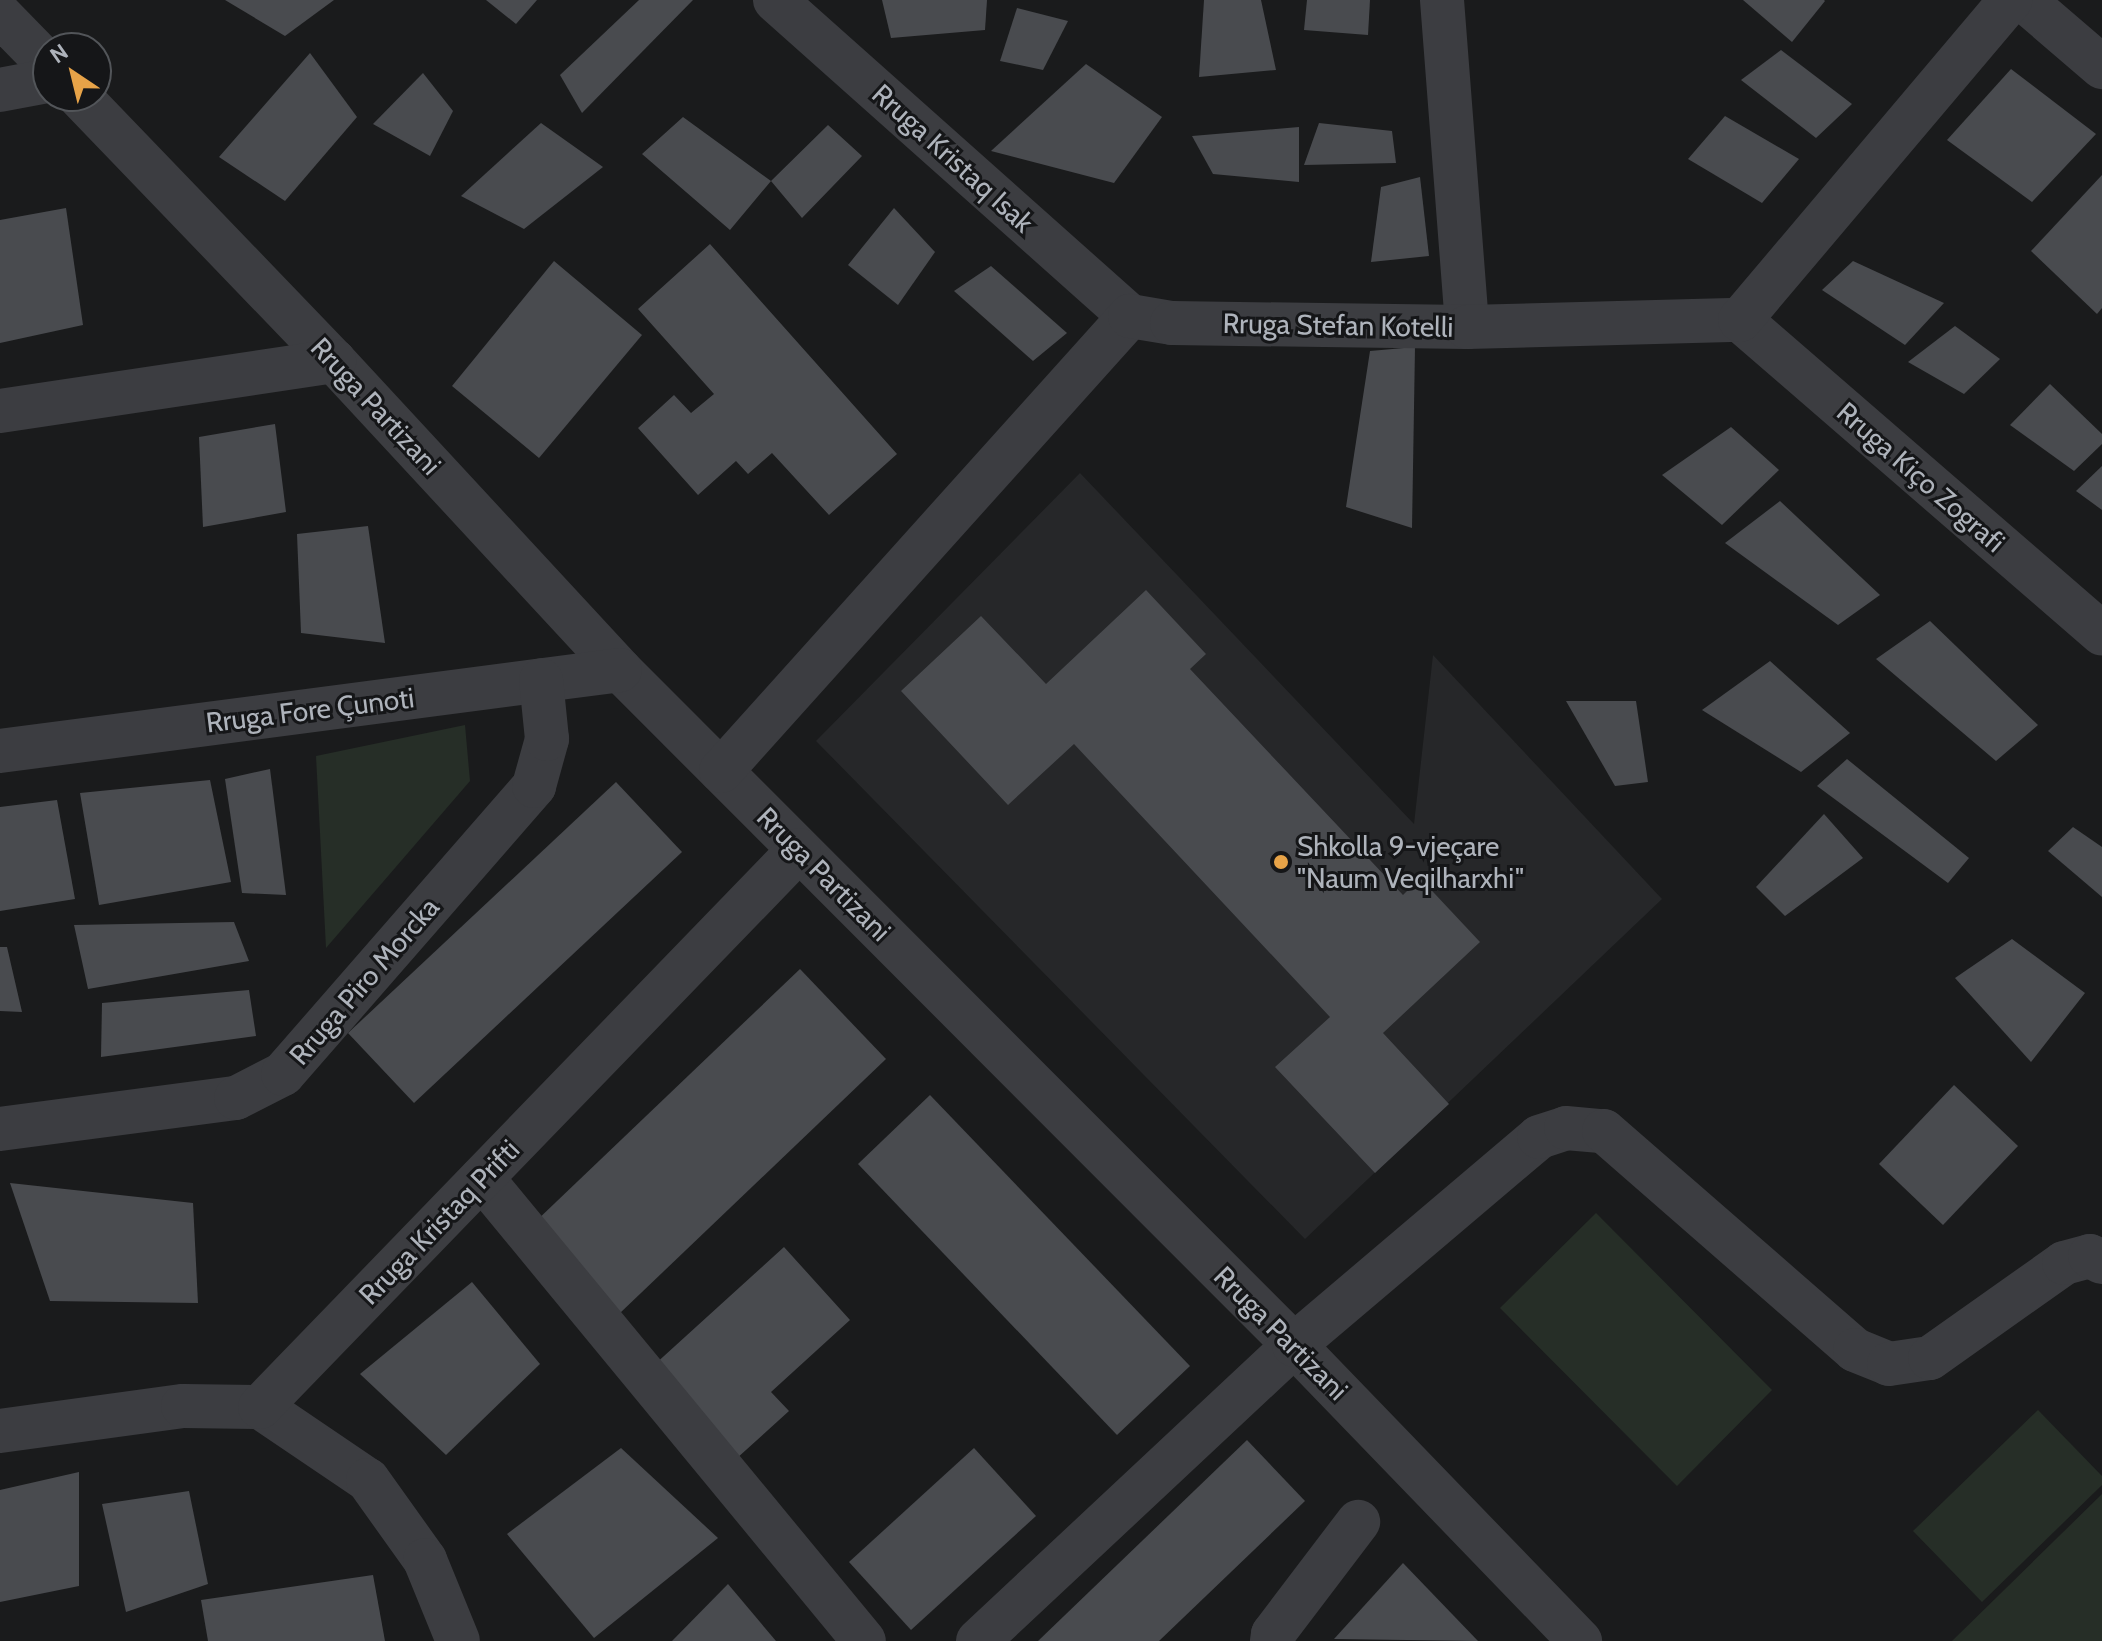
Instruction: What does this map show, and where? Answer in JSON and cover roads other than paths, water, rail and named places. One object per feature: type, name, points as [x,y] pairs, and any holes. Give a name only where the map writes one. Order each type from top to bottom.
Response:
[{"type":"street","name":"Rruga Kristaq Isak","points":[[775,0],[1130,316]]},
{"type":"street","points":[[1442,0],[1467,327]]},
{"type":"street","points":[[1740,320],[2010,0]]},
{"type":"street","points":[[2024,0],[2102,67]]},
{"type":"street","points":[[0,15],[32,48]]},
{"type":"street","points":[[0,90],[32,84]]},
{"type":"street","name":"Rruga Partizani","points":[[94,112],[334,361],[620,670],[1294,1345],[1580,1641]]},
{"type":"street","name":"Rruga Stefan Kotelli","points":[[1130,316],[1172,323],[1467,327],[1740,320]]},
{"type":"street","points":[[721,771],[1130,316]]},
{"type":"street","name":"Rruga Kiço Zografi","points":[[1740,320],[2102,634]]},
{"type":"street","points":[[0,411],[334,361]]},
{"type":"street","name":"Rruga Fore Çunoti","points":[[0,751],[620,670]]},
{"type":"street","name":"Rruga Piro Morcka","points":[[0,1129],[236,1098],[283,1074],[534,786],[547,739],[541,680]]},
{"type":"street","name":"Rruga Kristaq Prifti","points":[[260,1407],[799,850]]},
{"type":"street","points":[[978,1641],[1294,1345],[1539,1137],[1566,1128],[1604,1131],[1855,1350],[1889,1364],[1930,1358],[2064,1263],[2090,1256],[2102,1262]]},
{"type":"street","points":[[482,1178],[864,1641]]},
{"type":"street","points":[[0,1431],[183,1406],[260,1407],[368,1480],[425,1560],[458,1641]]},
{"type":"street","points":[[1272,1641],[1273,1634],[1358,1522]]},
{"type":"place","name":"Shkolla 9-vjeçare \"Naum Veqilharxhi\"","points":[[1281,862]]}]
